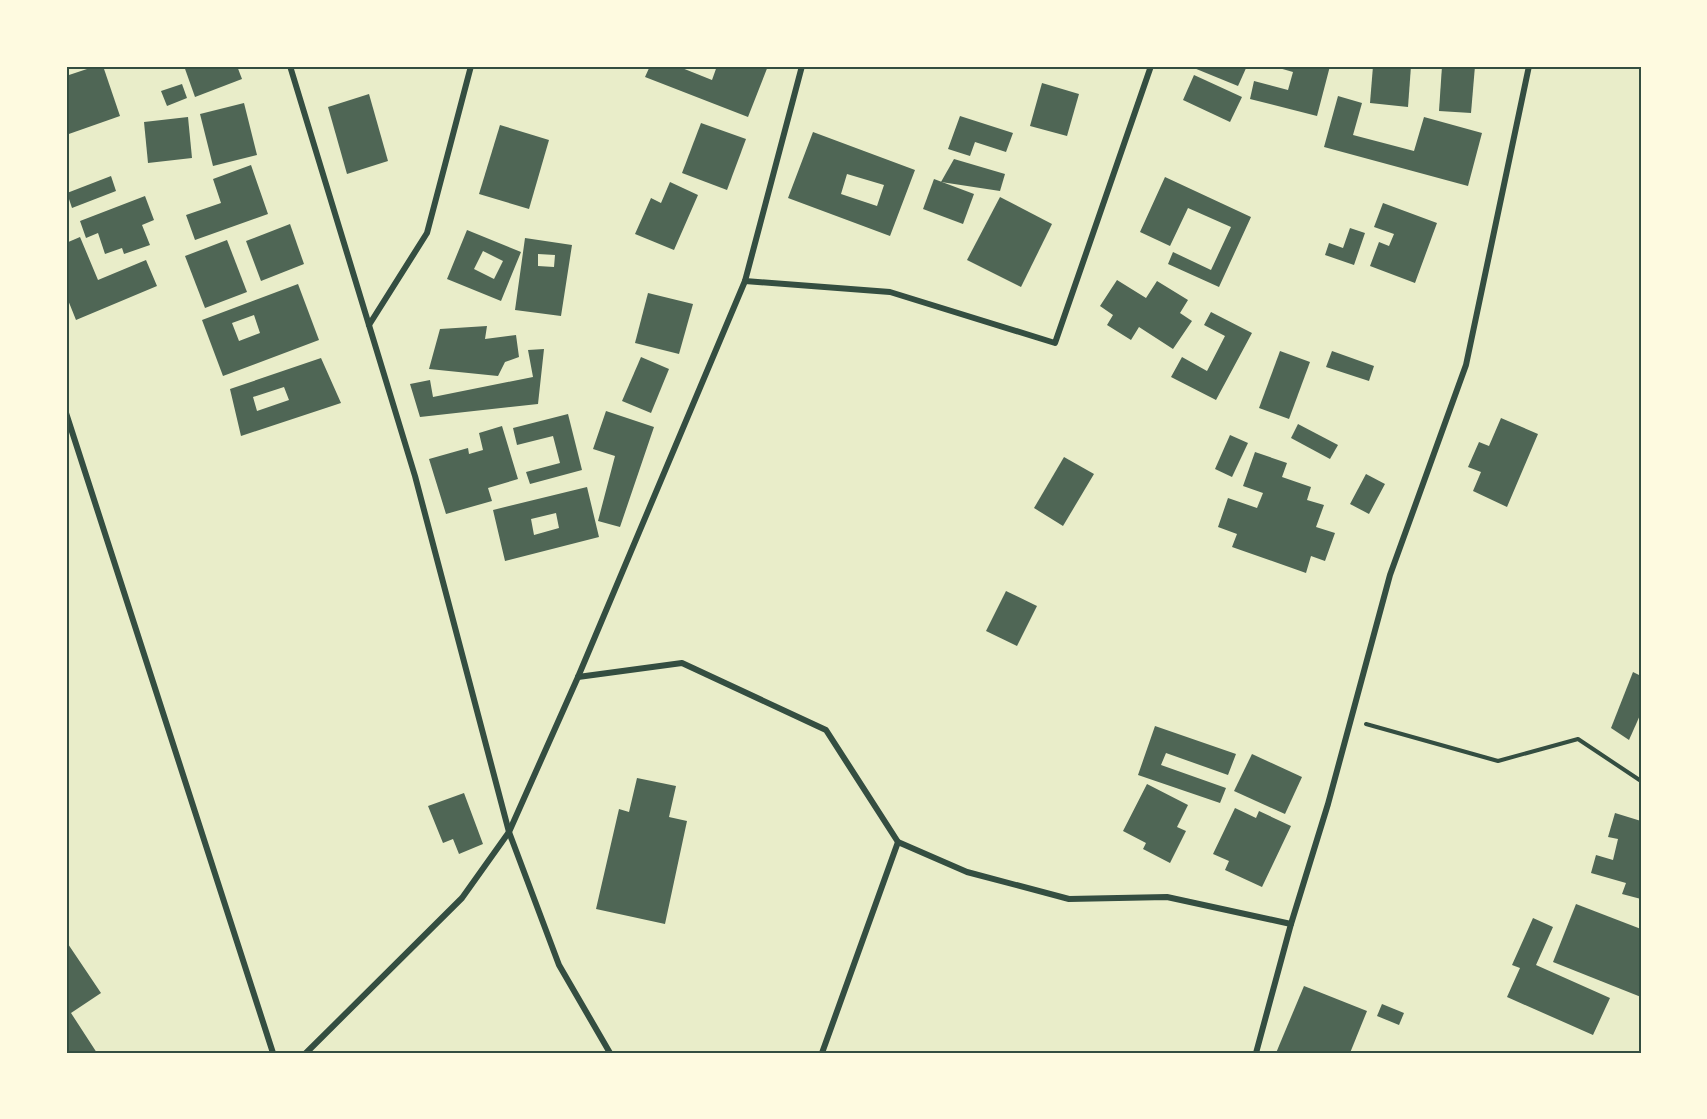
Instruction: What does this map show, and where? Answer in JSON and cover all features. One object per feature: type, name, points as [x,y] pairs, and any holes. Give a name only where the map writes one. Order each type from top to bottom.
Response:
[{"type":"street","points":[[290,66],[416,476],[509,832],[559,965],[610,1053]]},
{"type":"street","points":[[369,325],[427,233],[471,66]]},
{"type":"street","points":[[306,1053],[462,898],[509,832],[578,677],[745,281],[802,66]]},
{"type":"street","points":[[745,281],[890,291],[1055,343],[1151,66]]},
{"type":"street","points":[[1256,1053],[1291,924],[1328,804],[1390,575],[1466,365],[1529,66]]},
{"type":"street","points":[[66,413],[273,1053]]},
{"type":"street","points":[[578,677],[682,663],[826,730],[898,842],[967,872],[1069,899],[1167,897],[1291,924]]},
{"type":"street","points":[[822,1053],[898,842]]},
{"type":"path","points":[[1350,720],[1498,761],[1578,739],[1641,781]]},
{"type":"building","points":[[96,66],[103,66],[120,116],[66,135],[66,76]]},
{"type":"building","points":[[184,66],[237,66],[242,79],[195,97]]},
{"type":"building","points":[[650,66],[677,66],[712,80],[717,66],[768,66],[748,117],[645,77]]},
{"type":"building","points":[[1189,66],[1247,66],[1238,86]]},
{"type":"building","points":[[1272,66],[1330,66],[1317,116],[1250,99],[1254,81],[1288,90],[1293,72]]},
{"type":"building","points":[[1373,66],[1411,66],[1408,107],[1370,103]]},
{"type":"building","points":[[1442,66],[1475,66],[1471,113],[1439,111]]},
{"type":"building","points":[[1194,75],[1242,97],[1230,122],[1183,100]]},
{"type":"building","points":[[1042,83],[1079,94],[1067,136],[1030,126]]},
{"type":"building","points":[[182,84],[187,98],[167,106],[161,91]]},
{"type":"building","points":[[369,94],[388,161],[347,174],[328,107]]},
{"type":"building","points":[[1338,96],[1362,103],[1353,135],[1414,151],[1424,117],[1482,133],[1468,186],[1324,147]]},
{"type":"building","points":[[244,103],[257,155],[213,166],[200,114]]},
{"type":"building","points":[[960,116],[1013,133],[1006,152],[975,142],[970,156],[948,149]]},
{"type":"building","points":[[188,117],[192,158],[148,163],[144,122]]},
{"type":"building","points":[[701,123],[746,139],[727,190],[682,173]]},
{"type":"building","points":[[500,125],[549,140],[529,209],[479,194]]},
{"type":"building","points":[[813,132],[915,170],[890,236],[788,198]],"holes":[[[847,174],[884,185],[877,206],[841,194]]]},
{"type":"building","points":[[954,159],[1005,174],[1000,191],[941,182]]},
{"type":"building","points":[[251,165],[268,214],[195,240],[186,215],[221,203],[213,179]]},
{"type":"building","points":[[111,176],[116,191],[72,208],[67,193]]},
{"type":"building","points":[[1165,177],[1251,217],[1219,287],[1168,264],[1173,252],[1211,270],[1231,227],[1188,208],[1170,246],[1140,232]]},
{"type":"building","points":[[934,179],[974,194],[963,224],[923,209]]},
{"type":"building","points":[[670,182],[698,195],[674,250],[635,234],[651,198],[661,203]]},
{"type":"building","points":[[145,196],[154,220],[142,225],[150,245],[124,254],[122,248],[105,254],[98,233],[86,238],[80,221]]},
{"type":"building","points":[[1000,197],[1052,224],[1021,287],[967,260]]},
{"type":"building","points":[[1383,203],[1437,223],[1415,283],[1370,266],[1379,242],[1389,246],[1394,234],[1374,227]]},
{"type":"building","points":[[290,224],[304,264],[261,281],[246,241]]},
{"type":"building","points":[[1350,228],[1365,233],[1354,265],[1325,255],[1329,243],[1343,248]]},
{"type":"building","points":[[467,230],[521,252],[501,301],[447,279]],"holes":[[[483,251],[503,261],[494,279],[474,269]]]},
{"type":"building","points":[[80,237],[98,280],[146,260],[157,286],[76,320],[66,295],[66,243]]},
{"type":"building","points":[[525,238],[572,245],[561,316],[515,310]],"holes":[[[538,254],[555,255],[554,267],[538,266]]]},
{"type":"building","points":[[227,240],[247,292],[205,308],[185,256]]},
{"type":"building","points":[[1117,280],[1146,298],[1157,281],[1188,300],[1180,313],[1192,321],[1173,349],[1139,327],[1131,340],[1107,325],[1113,315],[1100,306]]},
{"type":"building","points":[[298,284],[319,340],[223,376],[202,320]],"holes":[[[254,315],[260,333],[239,341],[232,323]]]},
{"type":"building","points":[[648,293],[693,304],[679,354],[635,343]]},
{"type":"building","points":[[1211,312],[1252,333],[1216,400],[1171,377],[1182,357],[1207,371],[1225,336],[1204,325]]},
{"type":"building","points":[[487,326],[485,339],[516,335],[519,357],[505,362],[498,376],[429,369],[440,329]]},
{"type":"building","points":[[544,349],[538,404],[420,417],[410,384],[430,380],[433,397],[533,377],[528,350]]},
{"type":"building","points":[[1280,351],[1310,362],[1289,419],[1259,408]]},
{"type":"building","points":[[1332,351],[1374,366],[1369,381],[1326,367]]},
{"type":"building","points":[[641,357],[669,369],[651,413],[622,401]]},
{"type":"building","points":[[321,358],[341,403],[241,436],[230,389]],"holes":[[[284,387],[289,400],[257,411],[253,397]]]},
{"type":"building","points":[[606,411],[654,427],[620,527],[598,521],[615,456],[593,449]]},
{"type":"building","points":[[568,414],[582,470],[530,484],[526,472],[560,463],[553,436],[517,445],[513,428]]},
{"type":"building","points":[[1501,418],[1538,434],[1507,507],[1473,491],[1481,472],[1468,467],[1479,442],[1489,446]]},
{"type":"building","points":[[1298,424],[1338,445],[1330,459],[1291,438]]},
{"type":"building","points":[[502,426],[518,479],[488,488],[492,501],[446,514],[429,459],[468,448],[469,454],[483,450],[479,433]]},
{"type":"building","points":[[1230,435],[1248,443],[1232,477],[1215,469]]},
{"type":"building","points":[[1255,452],[1287,463],[1282,477],[1311,487],[1307,500],[1324,505],[1316,527],[1335,533],[1325,561],[1311,556],[1306,573],[1232,547],[1237,534],[1218,527],[1228,498],[1257,508],[1263,493],[1243,486]]},
{"type":"building","points":[[1064,457],[1094,474],[1063,526],[1034,508]]},
{"type":"building","points":[[1366,474],[1385,484],[1369,514],[1350,504]]},
{"type":"building","points":[[587,487],[599,537],[505,561],[493,510]],"holes":[[[556,513],[559,528],[534,535],[531,519]]]},
{"type":"building","points":[[1006,591],[1037,606],[1017,646],[986,631]]},
{"type":"building","points":[[1633,672],[1641,676],[1641,713],[1629,740],[1611,728]]},
{"type":"building","points":[[1155,726],[1236,754],[1228,775],[1166,753],[1161,765],[1226,788],[1220,803],[1138,775]]},
{"type":"building","points":[[1252,754],[1302,777],[1285,814],[1234,791]]},
{"type":"building","points":[[637,778],[676,786],[669,817],[687,821],[665,924],[596,909],[619,809],[629,812]]},
{"type":"building","points":[[1147,784],[1188,805],[1177,827],[1186,831],[1170,863],[1143,849],[1146,843],[1123,831]]},
{"type":"building","points":[[464,793],[483,844],[459,854],[453,839],[443,843],[428,806]]},
{"type":"building","points":[[1235,808],[1256,818],[1259,811],[1291,826],[1262,887],[1225,870],[1229,861],[1213,854]]},
{"type":"building","points":[[1615,813],[1641,821],[1641,899],[1622,894],[1626,883],[1591,873],[1596,855],[1613,860],[1618,839],[1608,837]]},
{"type":"building","points":[[1576,904],[1641,929],[1641,997],[1553,962]]},
{"type":"building","points":[[1533,918],[1553,927],[1536,965],[1610,998],[1593,1035],[1507,997],[1520,968],[1512,965]]},
{"type":"building","points":[[66,941],[101,993],[71,1013],[97,1053],[66,1053]]},
{"type":"building","points":[[1304,986],[1367,1011],[1350,1053],[1276,1053]]},
{"type":"building","points":[[1382,1004],[1404,1013],[1399,1025],[1377,1016]]}]
